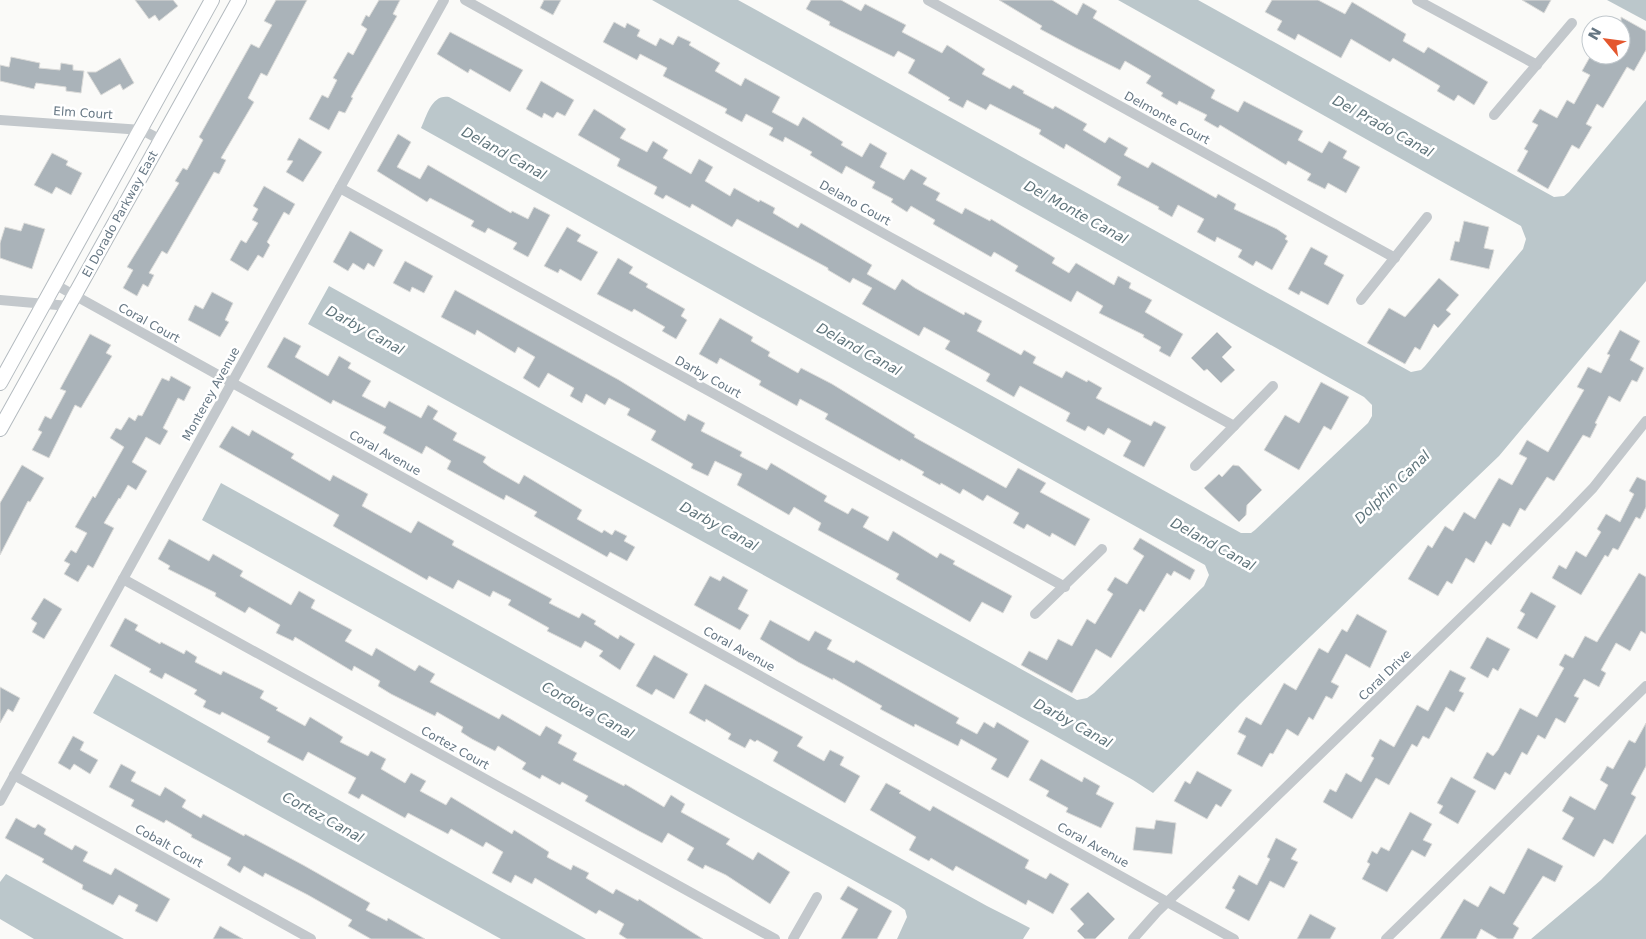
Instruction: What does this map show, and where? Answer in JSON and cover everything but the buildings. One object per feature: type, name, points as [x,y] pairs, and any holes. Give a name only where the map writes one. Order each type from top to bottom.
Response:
[{"type":"street","name":"El Dorado Parkway East","points":[[0,382],[56,285],[212,0]]},
{"type":"street","name":"El Dorado Parkway East","points":[[0,429],[239,0]]},
{"type":"street","name":"Monterey Avenue","points":[[0,801],[444,0]]},
{"type":"street","name":"Delano Court","points":[[465,0],[1234,426]]},
{"type":"street","name":"Delmonte Court","points":[[928,0],[1395,258]]},
{"type":"street","points":[[1417,0],[1537,65]]},
{"type":"street","points":[[1494,115],[1572,23]]},
{"type":"street","name":"Elm Court","points":[[0,120],[142,130],[161,140]]},
{"type":"street","name":"Darby Court","points":[[340,188],[1065,587]]},
{"type":"street","points":[[1361,300],[1427,217]]},
{"type":"street","name":"Coral Court","points":[[56,285],[72,301],[231,382]]},
{"type":"street","points":[[0,300],[45,303],[72,301]]},
{"type":"street","name":"Coral Avenue","points":[[231,382],[1234,939]]},
{"type":"street","points":[[1195,466],[1273,386]]},
{"type":"street","name":"Coral Drive","points":[[1134,939],[1168,901],[1559,523],[1592,488],[1646,421]]},
{"type":"street","points":[[1035,614],[1065,587],[1102,549]]},
{"type":"street","name":"Cortez Court","points":[[122,579],[775,939]]},
{"type":"street","points":[[1386,939],[1646,686]]},
{"type":"street","name":"Cobalt Court","points":[[14,775],[312,939]]},
{"type":"street","points":[[793,939],[817,897]]},
{"type":"water","points":[[652,0],[738,0],[1411,372],[1421,370],[1425,366],[1523,249],[1526,239],[1521,226],[1118,0],[1198,0],[1554,197],[1564,196],[1569,192],[1646,100],[1646,281],[1499,456],[1240,704],[1153,793],[1050,733],[308,324],[329,286],[1077,700],[1087,698],[1094,693],[1204,586],[1209,575],[1205,565],[421,128],[434,102],[443,97],[449,97],[1241,533],[1251,533],[1255,530],[1368,423],[1372,416],[1372,405],[1364,397]]},
{"type":"water","points":[[1607,0],[1646,0],[1646,21]]},
{"type":"water","name":"Cordova Canal","points":[[221,483],[1030,928],[1023,939],[897,939],[907,917],[905,910],[898,905],[202,520]]},
{"type":"water","name":"Cortez Canal","points":[[115,674],[586,939],[501,939],[93,713]]},
{"type":"water","points":[[1646,834],[1646,939],[1531,939],[1601,880]]},
{"type":"water","points":[[6,874],[124,939],[34,939],[0,919],[0,882]]},
{"type":"water label","name":"Del Prado Canal","points":[[1383,126]]},
{"type":"water label","name":"Deland Canal","points":[[504,153]]},
{"type":"water label","name":"Del Monte Canal","points":[[1076,212]]},
{"type":"water label","name":"Darby Canal","points":[[365,330]]},
{"type":"water label","name":"Deland Canal","points":[[859,349]]},
{"type":"water label","name":"Dolphin Canal","points":[[1392,487]]},
{"type":"water label","name":"Darby Canal","points":[[719,526]]},
{"type":"water label","name":"Deland Canal","points":[[1213,544]]},
{"type":"water label","name":"Darby Canal","points":[[1073,723]]}]
